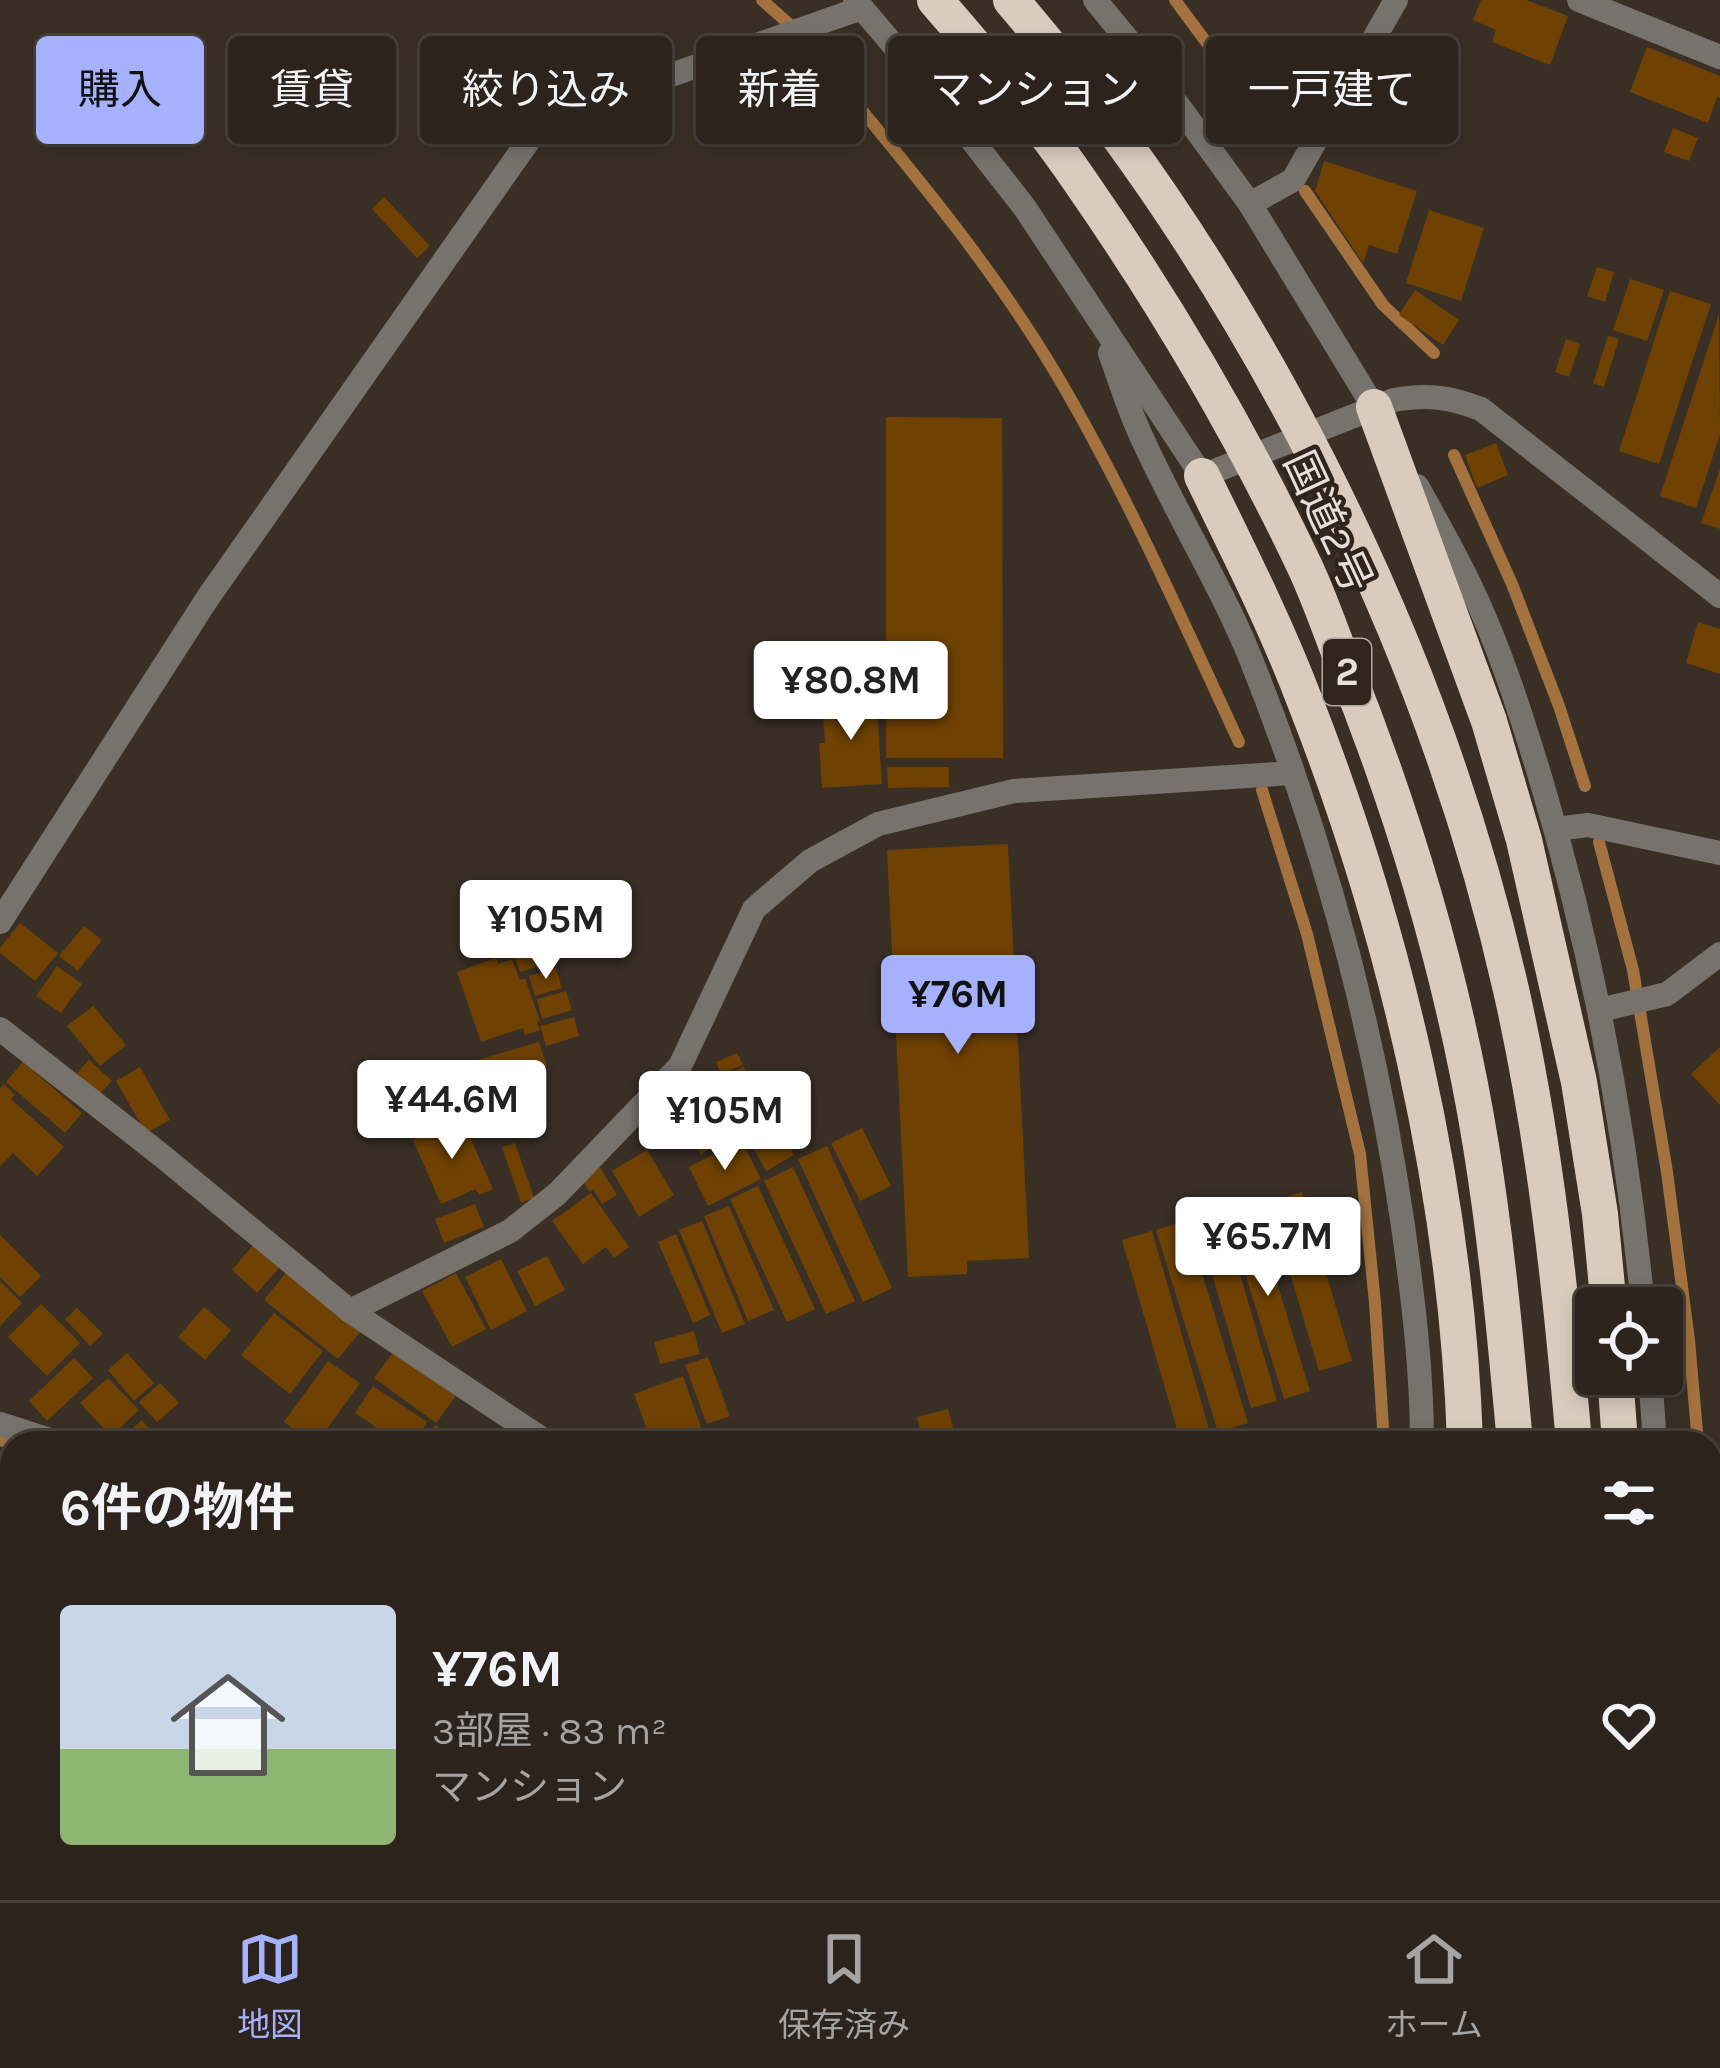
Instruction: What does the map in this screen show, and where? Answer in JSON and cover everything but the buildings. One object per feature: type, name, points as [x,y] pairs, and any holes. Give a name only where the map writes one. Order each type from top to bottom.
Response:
[{"type":"highway","name":"国道2号","points":[[935,0],[1081,182],[1162,307],[1234,429],[1305,569],[1367,722],[1415,867],[1458,1031],[1481,1143],[1514,1431]]},
{"type":"highway","name":"国道2号","points":[[1011,0],[1129,150],[1215,280],[1287,404],[1362,551],[1425,701],[1472,845],[1516,1012],[1552,1223],[1573,1431]]},
{"type":"highway","points":[[1374,407],[1489,721],[1524,840],[1579,1082],[1608,1287]]},
{"type":"highway","points":[[1202,476],[1305,700],[1345,812],[1410,1043],[1446,1240],[1464,1431]]},
{"type":"highway","points":[[1617,1395],[1619,1431]]},
{"type":"street","points":[[1095,0],[1250,204],[1374,407],[1470,584],[1504,668],[1556,830],[1600,1010],[1622,1132],[1640,1287]]},
{"type":"street","points":[[1250,204],[1293,180],[1396,0]]},
{"type":"street","points":[[1580,0],[1720,57]]},
{"type":"street","points":[[0,922],[207,599],[543,120],[858,4],[1025,208],[1202,476],[1374,407],[1418,396],[1451,398],[1480,410],[1720,596]]},
{"type":"street","points":[[1094,311],[1138,429],[1249,655],[1294,773],[1367,1031],[1394,1166],[1413,1297],[1421,1431]]},
{"type":"street","points":[[350,1311],[511,1231],[557,1194],[680,1066],[754,909],[810,861],[878,824],[1014,791],[1294,773]]},
{"type":"street","points":[[1556,830],[1588,825],[1720,853]]},
{"type":"street","points":[[1600,1010],[1667,994],[1720,954]]},
{"type":"street","points":[[0,1029],[350,1311],[530,1431]]},
{"type":"street","points":[[1652,1395],[1654,1431]]},
{"type":"waterway","points":[[762,0],[789,24]]},
{"type":"waterway","points":[[1175,0],[1206,42]]},
{"type":"waterway","points":[[864,114],[972,249],[1055,372],[1129,508],[1239,742]]},
{"type":"waterway","points":[[1305,191],[1383,305],[1434,353]]},
{"type":"waterway","points":[[1454,455],[1512,584],[1585,786]]},
{"type":"waterway","points":[[1262,790],[1307,934],[1360,1154],[1383,1431]]},
{"type":"waterway","points":[[1599,842],[1633,970],[1667,1172],[1697,1431]]}]
